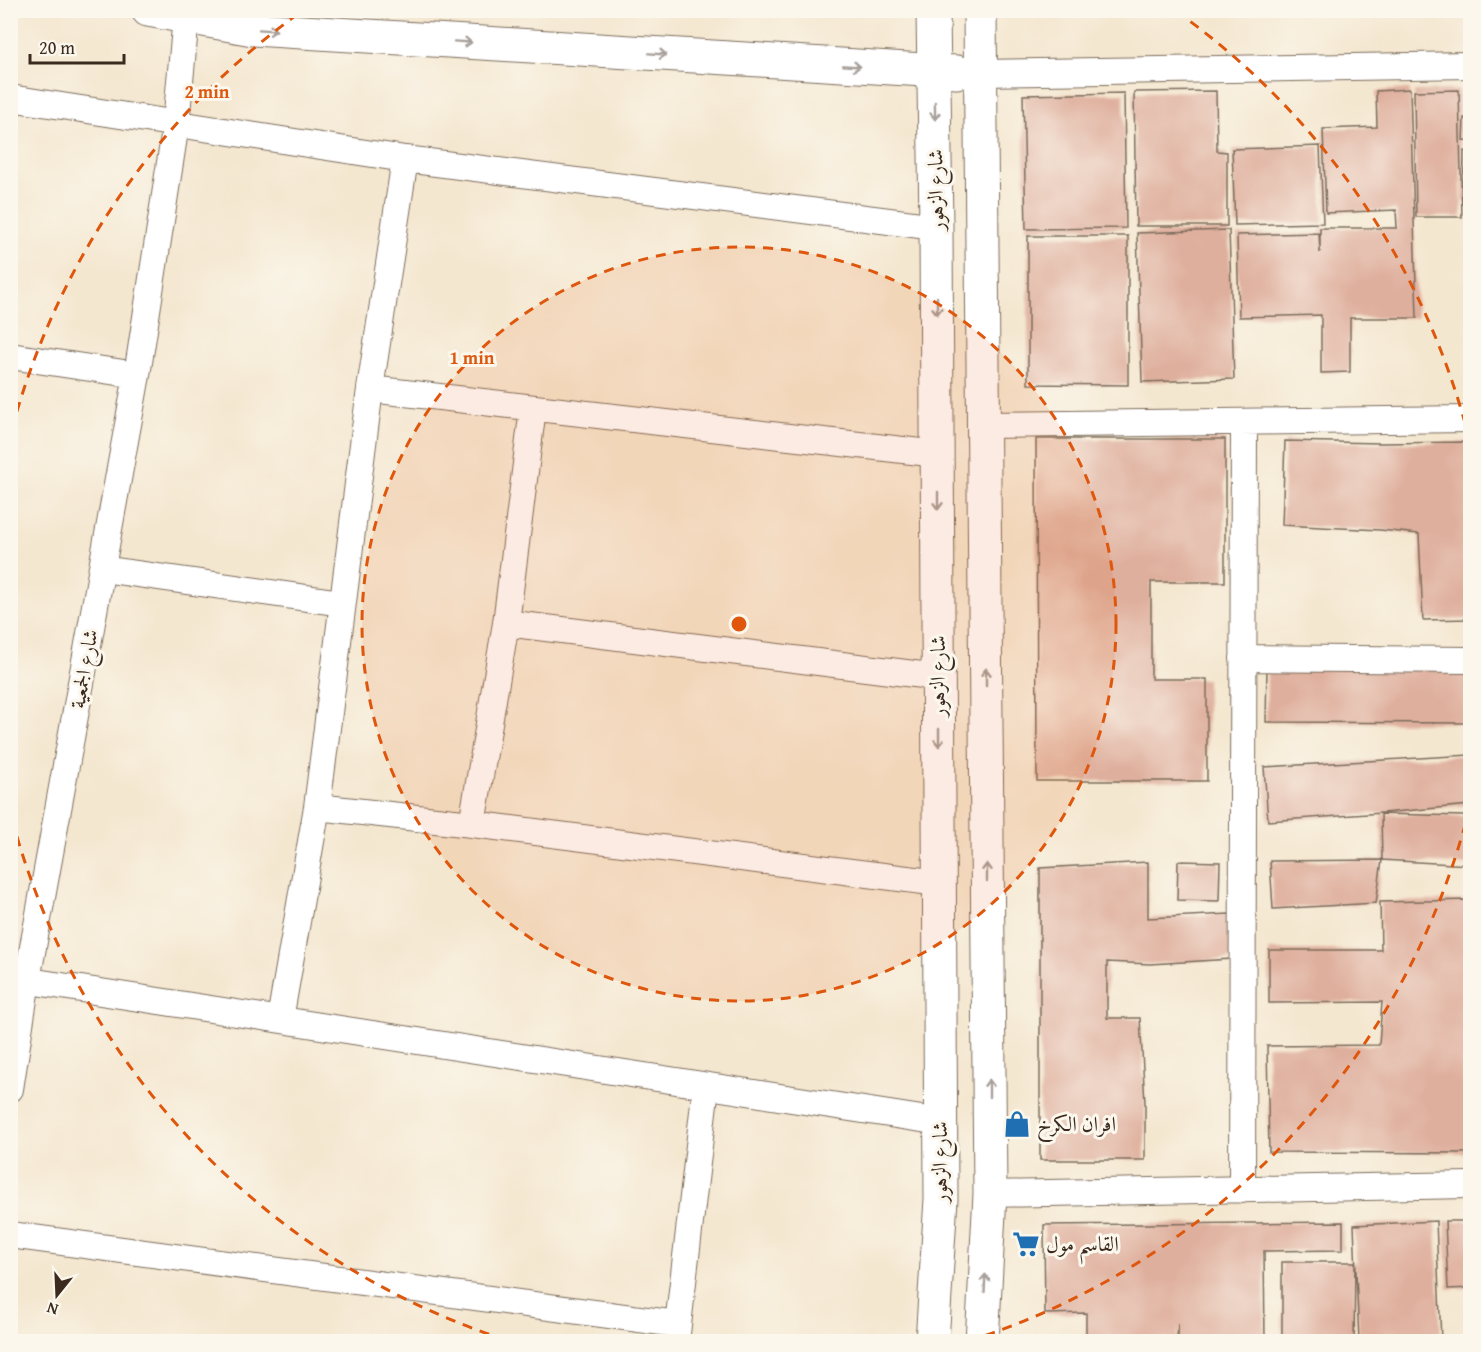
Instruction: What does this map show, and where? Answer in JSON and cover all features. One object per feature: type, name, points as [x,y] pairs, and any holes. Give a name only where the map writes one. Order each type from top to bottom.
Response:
[{"type":"main road","points":[[148,10],[253,29],[981,73]]},
{"type":"main road","name":"شارع الزهور","points":[[932,1341],[941,1199],[938,453],[933,10]]},
{"type":"main road","points":[[980,10],[990,1194],[982,1341]]},
{"type":"main road","points":[[940,922],[988,924]]},
{"type":"street","name":"شارع الجمعية","points":[[10,1089],[19,979],[102,569],[137,375],[176,124],[186,18]]},
{"type":"street","points":[[981,73],[1470,65]]},
{"type":"street","points":[[10,98],[405,159],[936,227]]},
{"type":"street","points":[[280,1019],[317,807],[370,389],[405,159]]},
{"type":"street","points":[[10,356],[137,375]]},
{"type":"street","points":[[370,389],[938,453]]},
{"type":"street","points":[[472,824],[506,622],[533,408]]},
{"type":"street","points":[[984,425],[1470,419]]},
{"type":"street","points":[[1242,1190],[1244,422]]},
{"type":"street","points":[[102,569],[342,603]]},
{"type":"street","points":[[506,622],[938,677]]},
{"type":"street","points":[[1243,658],[1470,660]]},
{"type":"street","points":[[317,807],[472,824],[939,883]]},
{"type":"street","points":[[19,979],[941,1122]]},
{"type":"street","points":[[10,1234],[676,1333],[706,1086]]},
{"type":"street","points":[[990,1194],[1470,1185]]},
{"type":"building","points":[[1410,89],[1417,318],[1350,318],[1350,372],[1321,373],[1321,315],[1239,317],[1237,235],[1319,233],[1320,253],[1320,228],[1397,228],[1396,210],[1326,213],[1323,129],[1377,127],[1376,91]]},
{"type":"building","points":[[1459,90],[1462,217],[1416,217],[1414,91]]},
{"type":"building","points":[[1216,91],[1217,151],[1227,152],[1227,226],[1136,226],[1134,92]]},
{"type":"building","points":[[1124,93],[1126,228],[1026,229],[1023,95]]},
{"type":"building","points":[[1464,118],[1470,118],[1470,141],[1463,140]]},
{"type":"building","points":[[1320,146],[1323,223],[1235,225],[1232,149]]},
{"type":"building","points":[[1464,151],[1470,152],[1470,202],[1463,202]]},
{"type":"building","points":[[1229,230],[1234,379],[1142,382],[1137,233]]},
{"type":"building","points":[[1028,236],[1128,236],[1128,385],[1028,384]]},
{"type":"building","points":[[1036,439],[1225,439],[1225,582],[1151,582],[1151,679],[1207,679],[1207,781],[1037,781]]},
{"type":"building","points":[[1285,441],[1470,442],[1470,619],[1423,620],[1419,534],[1282,525]]},
{"type":"building","points":[[1267,666],[1470,669],[1470,723],[1266,722]]},
{"type":"building","points":[[1470,755],[1470,805],[1268,821],[1264,767]]},
{"type":"building","points":[[1381,814],[1464,816],[1470,831],[1470,865],[1382,860]]},
{"type":"building","points":[[1382,860],[1376,903],[1273,909],[1270,861]]},
{"type":"building","points":[[1178,861],[1220,862],[1219,901],[1177,900]]},
{"type":"building","points":[[1148,862],[1148,918],[1230,914],[1232,959],[1150,964],[1107,962],[1107,1018],[1140,1018],[1145,1103],[1145,1160],[1040,1160],[1040,868]]},
{"type":"building","points":[[1470,900],[1470,1153],[1269,1152],[1267,1046],[1379,1045],[1382,1002],[1269,1003],[1269,950],[1381,950],[1380,902]]},
{"type":"building","points":[[1436,1221],[1441,1341],[1359,1341],[1354,1225]]},
{"type":"building","points":[[1445,1221],[1470,1221],[1470,1288],[1448,1289]]},
{"type":"building","points":[[1343,1222],[1343,1250],[1264,1251],[1265,1341],[1178,1341],[1178,1323],[1177,1341],[1086,1341],[1086,1313],[1045,1314],[1044,1225]]},
{"type":"building","points":[[1282,1262],[1355,1262],[1354,1341],[1282,1341]]},
{"type":"place","name":"افران الكرخ","points":[[1017,1124]]},
{"type":"place","name":"القاسم مول","points":[[1026,1244]]}]
